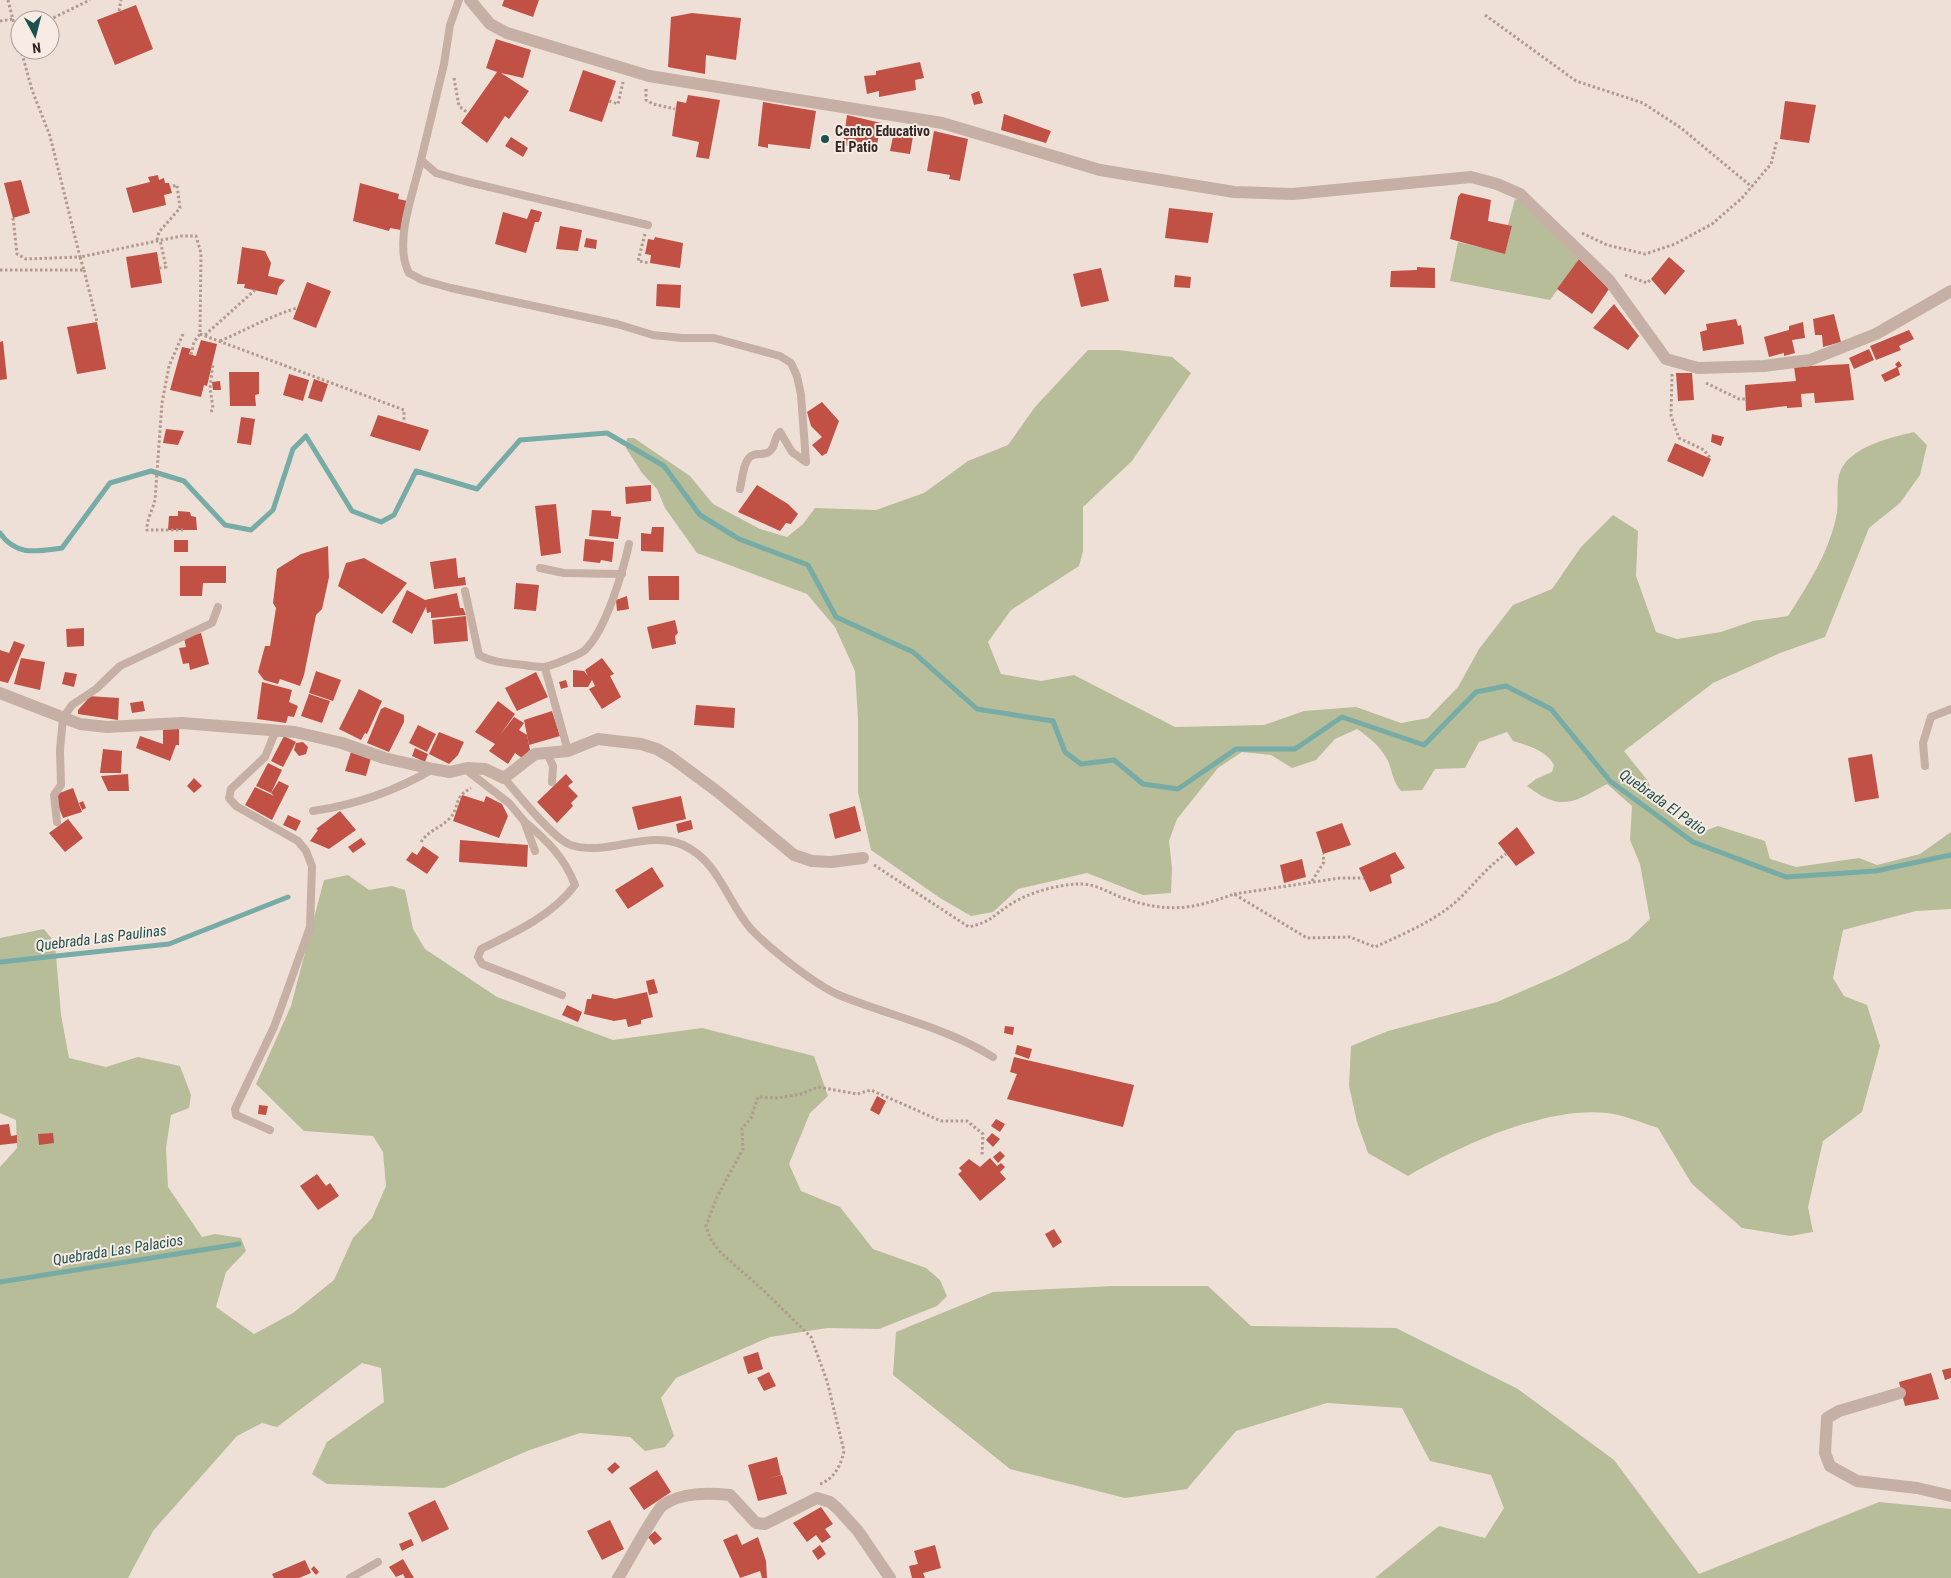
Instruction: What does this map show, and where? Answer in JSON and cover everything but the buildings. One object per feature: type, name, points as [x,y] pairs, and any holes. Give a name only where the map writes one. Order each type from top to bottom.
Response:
[{"type":"street","points":[[470,0],[490,24],[507,33],[645,75],[942,123],[1100,170],[1234,192],[1293,194],[1471,177],[1497,184],[1520,194],[1609,280],[1666,359],[1694,367],[1731,369],[1810,360],[1876,334],[1951,291]]},
{"type":"street","points":[[0,693],[80,724],[106,727],[182,723],[276,730],[342,742],[384,758],[433,769],[450,772],[464,768],[485,769],[504,778],[535,754],[568,751],[598,739],[620,740],[657,749],[718,792],[794,855],[812,861],[831,862],[863,858]]},
{"type":"street","points":[[1900,1393],[1839,1411],[1827,1418],[1825,1453],[1830,1466],[1857,1481],[1917,1488],[1951,1496]]},
{"type":"street","points":[[618,1578],[661,1506],[677,1498],[713,1493],[730,1495],[756,1523],[765,1524],[817,1498],[830,1502],[858,1531],[890,1578]]},
{"type":"lane","points":[[459,0],[450,25],[444,62],[406,222],[403,256],[409,273],[422,280],[451,288],[617,324],[653,335],[682,338],[714,338],[780,356],[791,363],[797,376],[801,395],[806,462],[792,452],[780,432],[777,435],[772,450],[768,453],[752,455],[748,458],[740,489]]},
{"type":"lane","points":[[421,160],[436,173],[464,182],[648,224]]},
{"type":"lane","points":[[465,591],[479,655],[504,663],[545,668],[585,650],[600,629],[622,574],[629,544]]},
{"type":"lane","points":[[540,568],[564,573],[622,574]]},
{"type":"lane","points":[[57,822],[54,795],[60,785],[60,750],[64,718],[72,705],[96,689],[120,666],[212,623],[218,607]]},
{"type":"lane","points":[[545,668],[568,751]]},
{"type":"lane","points":[[1925,766],[1923,743],[1931,717],[1951,709]]},
{"type":"lane","points":[[270,1130],[236,1115],[235,1108],[274,1027],[310,927],[312,866],[306,851],[298,841],[236,806],[229,798],[231,789],[265,757],[276,730]]},
{"type":"lane","points":[[547,753],[553,766],[552,782]]},
{"type":"lane","points":[[464,768],[510,803],[524,821],[554,847],[569,869],[575,885],[566,896],[520,929],[482,949],[478,958],[482,964],[562,995]]},
{"type":"lane","points":[[313,811],[338,808],[410,783],[433,769]]},
{"type":"lane","points":[[504,778],[548,827],[569,845],[609,847],[636,841],[665,841],[682,845],[693,851],[718,877],[751,928],[802,971],[837,994],[972,1043],[993,1057]]},
{"type":"lane","points":[[524,821],[535,850]]},
{"type":"lane","points":[[350,1578],[378,1562]]},
{"type":"path","points":[[60,15],[90,0]]},
{"type":"path","points":[[119,11],[121,0]]},
{"type":"path","points":[[1485,15],[1576,81],[1643,103],[1681,128],[1752,187]]},
{"type":"path","points":[[24,60],[50,136],[97,322]]},
{"type":"path","points":[[444,62],[453,74],[459,106],[468,113]]},
{"type":"path","points":[[609,101],[618,104],[626,69]]},
{"type":"path","points":[[645,75],[646,100],[653,104],[675,109]]},
{"type":"path","points":[[1581,232],[1607,245],[1645,254],[1675,244],[1712,224],[1742,198],[1771,164],[1777,140]]},
{"type":"path","points":[[160,268],[166,267],[159,240],[159,232],[180,208],[177,185],[170,187]]},
{"type":"path","points":[[13,218],[17,254],[26,259],[80,257],[181,236],[196,236],[201,253],[200,334],[194,342],[191,354]]},
{"type":"path","points":[[648,224],[638,261],[650,263]]},
{"type":"path","points":[[0,270],[84,270]]},
{"type":"path","points":[[1609,280],[1620,274],[1647,283],[1651,279]]},
{"type":"path","points":[[206,335],[213,326],[255,290]]},
{"type":"path","points":[[220,341],[250,328],[274,314],[297,308]]},
{"type":"path","points":[[183,334],[169,366],[162,403],[155,500],[153,512],[146,526],[147,530],[183,530]]},
{"type":"path","points":[[200,334],[404,410],[404,422]]},
{"type":"path","points":[[1672,360],[1671,416],[1679,438],[1704,450],[1711,459]]},
{"type":"path","points":[[211,412],[214,408],[210,380],[213,373],[213,363]]},
{"type":"path","points":[[1694,367],[1693,375],[1697,380],[1738,399],[1746,399]]},
{"type":"path","points":[[421,842],[425,836],[450,818],[458,796],[480,781]]},
{"type":"path","points":[[1312,881],[1324,862],[1323,854]]},
{"type":"path","points":[[1234,894],[1307,938],[1350,937],[1375,947],[1448,909],[1489,866],[1506,854]]},
{"type":"path","points":[[863,858],[969,927],[989,922],[1012,903],[1063,885],[1097,885],[1122,898],[1158,907],[1180,909],[1210,903],[1234,894],[1271,890],[1312,881],[1364,878]]},
{"type":"path","points":[[802,1504],[808,1490],[832,1476],[842,1463],[844,1451],[826,1381],[811,1337],[768,1294],[721,1253],[711,1240],[706,1226],[716,1197],[743,1149],[742,1129],[751,1118],[758,1097],[778,1098],[801,1094],[818,1087],[857,1094],[871,1090],[940,1122],[967,1121],[983,1134],[982,1156]]},
{"type":"green space","points":[[1515,199],[1521,201],[1579,259],[1550,300],[1450,281],[1458,242],[1505,253],[1512,227],[1508,225]]},
{"type":"green space","points":[[1088,350],[1119,350],[1172,357],[1191,373],[1132,461],[1083,507],[1083,551],[1079,566],[1011,610],[988,642],[1001,674],[1041,681],[1074,675],[1175,727],[1264,725],[1304,711],[1356,707],[1401,723],[1428,718],[1458,687],[1479,649],[1513,605],[1552,589],[1581,547],[1613,515],[1638,531],[1636,576],[1656,632],[1677,639],[1721,632],[1753,621],[1788,616],[1811,579],[1830,540],[1837,512],[1839,474],[1845,463],[1868,446],[1914,432],[1927,445],[1920,475],[1900,503],[1869,528],[1825,637],[1780,653],[1713,683],[1624,751],[1648,781],[1656,802],[1681,825],[1702,832],[1718,826],[1765,841],[1770,859],[1796,867],[1859,858],[1877,865],[1920,854],[1951,832],[1951,909],[1916,911],[1843,930],[1833,978],[1844,996],[1867,1005],[1880,1046],[1862,1112],[1823,1141],[1808,1207],[1813,1232],[1790,1236],[1742,1228],[1692,1184],[1658,1128],[1613,1114],[1583,1112],[1531,1122],[1477,1141],[1408,1176],[1368,1153],[1357,1122],[1349,1086],[1351,1046],[1388,1031],[1497,1002],[1562,974],[1628,940],[1650,919],[1640,864],[1630,840],[1632,806],[1607,784],[1585,796],[1567,802],[1558,802],[1539,794],[1527,786],[1536,779],[1552,772],[1554,765],[1542,752],[1513,741],[1507,732],[1479,742],[1465,768],[1435,769],[1422,790],[1401,791],[1382,751],[1357,729],[1335,739],[1316,760],[1292,768],[1271,755],[1242,752],[1218,768],[1177,819],[1169,841],[1172,868],[1171,893],[1143,895],[1087,873],[1018,889],[993,912],[971,916],[940,898],[871,850],[858,792],[858,719],[855,671],[835,627],[807,594],[697,553],[665,508],[657,489],[642,473],[626,448],[627,438],[634,438],[690,476],[713,504],[760,529],[787,537],[803,524],[815,508],[876,510],[924,493],[968,461],[1008,445],[1035,407]]},
{"type":"green space","points":[[348,875],[369,890],[392,886],[405,890],[413,929],[425,949],[497,997],[613,1040],[702,1028],[814,1056],[828,1096],[810,1113],[789,1164],[801,1191],[840,1207],[873,1249],[926,1268],[940,1280],[947,1296],[937,1306],[879,1329],[827,1328],[770,1337],[676,1378],[661,1398],[674,1436],[665,1447],[645,1451],[630,1437],[580,1433],[527,1451],[444,1488],[327,1484],[312,1474],[327,1442],[384,1402],[381,1368],[362,1363],[277,1427],[262,1423],[237,1436],[153,1531],[128,1578],[0,1578],[0,1167],[17,1148],[16,1120],[0,1113],[0,938],[44,929],[55,943],[61,1015],[69,1058],[106,1067],[138,1057],[180,1066],[191,1095],[189,1108],[171,1115],[166,1148],[168,1187],[202,1237],[215,1234],[241,1238],[246,1251],[226,1272],[216,1307],[254,1334],[293,1313],[334,1280],[353,1238],[372,1218],[386,1186],[383,1152],[373,1136],[304,1131],[256,1084],[291,1006],[324,880]]},
{"type":"green space","points":[[1113,1286],[1208,1286],[1251,1326],[1396,1328],[1518,1389],[1614,1460],[1699,1574],[1879,1502],[1951,1509],[1951,1578],[1375,1578],[1439,1526],[1485,1538],[1504,1508],[1491,1475],[1430,1461],[1402,1408],[1327,1403],[1236,1431],[1187,1489],[1125,1498],[1010,1469],[893,1375],[896,1332],[993,1292]]},
{"type":"waterway","name":"Quebrada El Patio","points":[[0,533],[13,546],[28,551],[62,548],[110,483],[151,471],[184,481],[225,525],[251,530],[273,510],[293,449],[306,436],[352,511],[381,522],[394,515],[416,471],[477,489],[520,440],[607,433],[664,466],[700,515],[739,539],[808,565],[836,617],[913,652],[977,709],[1053,721],[1065,752],[1081,764],[1114,760],[1143,784],[1178,789],[1236,749],[1295,749],[1342,717],[1424,745],[1476,692],[1506,686],[1551,709],[1610,781],[1693,842],[1786,877],[1875,871],[1951,855]]},
{"type":"waterway","name":"Quebrada Las Paulinas","points":[[0,962],[169,944],[288,897]]},
{"type":"waterway","name":"Quebrada Las Palacios","points":[[0,1282],[239,1244]]},
{"type":"place","name":"Centro Educativo El Patio","points":[[825,139]]}]
